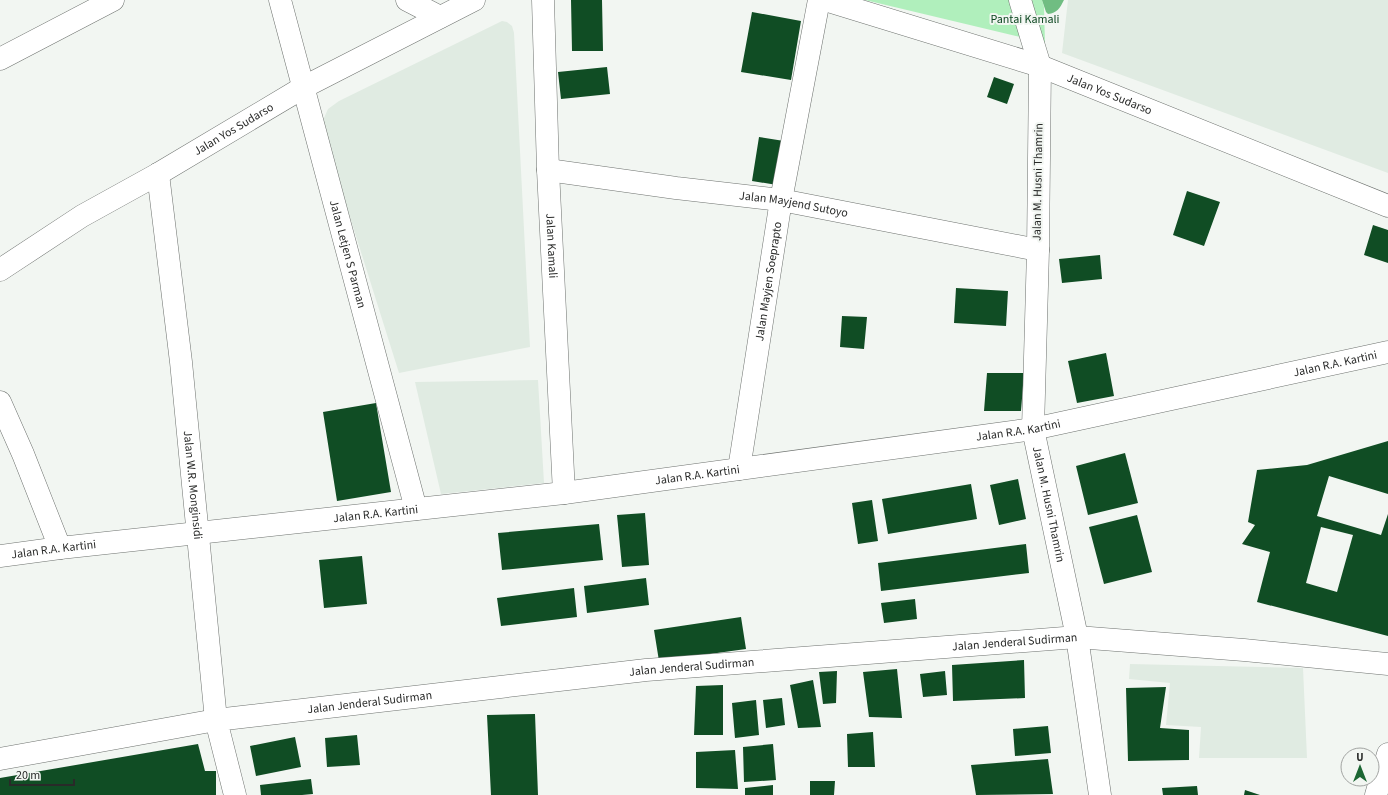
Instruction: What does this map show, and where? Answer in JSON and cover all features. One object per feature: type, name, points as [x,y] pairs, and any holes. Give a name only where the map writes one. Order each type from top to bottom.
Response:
[{"type":"main road","points":[[0,59],[113,0]]},
{"type":"main road","name":"Jalan Letjen S Parman","points":[[280,0],[416,509]]},
{"type":"main road","points":[[407,0],[440,17]]},
{"type":"main road","name":"Jalan Yos Sudarso","points":[[0,270],[82,216],[158,174],[304,86],[474,0]]},
{"type":"main road","name":"Jalan Kamali","points":[[543,0],[548,170],[564,492]]},
{"type":"main road","name":"Jalan Mayjen Soeprapto","points":[[739,469],[781,200],[819,0]]},
{"type":"main road","name":"Jalan Yos Sudarso","points":[[825,0],[1040,66],[1388,206]]},
{"type":"main road","name":"Jalan M. Husni Thamrin","points":[[1020,0],[1040,66],[1038,250],[1033,429],[1078,637],[1100,795]]},
{"type":"main road","name":"Jalan Mayjend Sutoyo","points":[[548,170],[676,188],[781,200],[1038,250]]},
{"type":"main road","name":"Jalan W.R. Monginsidi","points":[[158,174],[181,362],[216,720],[235,795]]},
{"type":"main road","name":"Jalan R.A. Kartini","points":[[0,556],[564,492],[1033,429],[1388,352]]},
{"type":"main road","points":[[0,402],[23,454],[60,548]]},
{"type":"main road","name":"Jalan Jenderal Sudirman","points":[[0,759],[216,720],[646,670],[1078,637],[1244,650],[1388,664]]},
{"type":"main road","points":[[1376,795],[1388,754]]},
{"type":"shaded area","points":[[1042,0],[1064,0],[1058,10],[1054,13],[1048,14]]},
{"type":"shaded area","points":[[1068,0],[1388,0],[1388,173],[1062,53]]},
{"type":"shaded area","points":[[502,21],[507,22],[512,26],[514,33],[530,347],[399,373],[322,128],[324,118],[328,109],[339,101]]},
{"type":"shaded area","points":[[538,380],[544,483],[441,494],[415,382]]},
{"type":"shaded area","points":[[1130,664],[1303,668],[1307,758],[1199,758],[1201,727],[1166,725],[1170,683],[1129,679]]},
{"type":"green space","name":"Pantai Kamali","points":[[865,0],[1042,0],[1044,7],[1045,43]]},
{"type":"building","points":[[571,0],[602,0],[603,51],[572,51]]},
{"type":"building","points":[[752,12],[801,21],[791,80],[741,72]]},
{"type":"building","points":[[607,67],[610,94],[561,99],[558,72]]},
{"type":"building","points":[[994,77],[1014,84],[1007,104],[987,97]]},
{"type":"building","points":[[759,137],[784,141],[777,185],[752,181]]},
{"type":"building","points":[[1187,191],[1220,202],[1204,246],[1173,235]]},
{"type":"building","points":[[1373,225],[1388,230],[1388,263],[1364,255]]},
{"type":"building","points":[[1100,255],[1102,279],[1062,283],[1059,259]]},
{"type":"building","points":[[956,288],[1008,291],[1006,326],[954,323]]},
{"type":"building","points":[[842,316],[867,317],[864,349],[840,347]]},
{"type":"building","points":[[1106,353],[1114,396],[1077,403],[1068,361]]},
{"type":"building","points":[[987,373],[1024,373],[1021,411],[984,411]]},
{"type":"building","points":[[376,403],[391,492],[337,501],[323,412]]},
{"type":"building","points":[[1388,441],[1388,494],[1329,476],[1317,516],[1381,535],[1388,514],[1388,636],[1257,602],[1270,552],[1242,544],[1255,525],[1248,522],[1257,470],[1307,465]],"holes":[[[1321,527],[1353,535],[1337,592],[1306,583]]]},
{"type":"building","points":[[1125,453],[1138,503],[1088,515],[1076,466]]},
{"type":"building","points":[[1018,479],[1026,519],[999,525],[990,485]]},
{"type":"building","points":[[971,484],[977,519],[888,534],[882,499]]},
{"type":"building","points":[[872,500],[878,541],[858,544],[852,503]]},
{"type":"building","points":[[645,513],[649,565],[622,567],[617,515]]},
{"type":"building","points":[[1137,515],[1152,572],[1104,584],[1089,527]]},
{"type":"building","points":[[599,524],[603,560],[502,570],[498,533]]},
{"type":"building","points":[[1026,544],[1029,573],[881,591],[878,563]]},
{"type":"building","points":[[362,556],[367,604],[324,608],[319,560]]},
{"type":"building","points":[[646,578],[649,605],[587,613],[584,586]]},
{"type":"building","points":[[574,588],[577,617],[501,626],[497,598]]},
{"type":"building","points":[[915,599],[917,619],[884,623],[881,603]]},
{"type":"building","points":[[741,617],[746,649],[659,661],[654,630]]},
{"type":"building","points":[[1024,660],[1025,698],[953,701],[952,665]]},
{"type":"building","points":[[897,669],[902,718],[869,717],[863,672]]},
{"type":"building","points":[[837,671],[836,703],[823,704],[819,672]]},
{"type":"building","points":[[945,671],[947,695],[923,697],[920,674]]},
{"type":"building","points":[[813,680],[821,727],[798,728],[790,685]]},
{"type":"building","points":[[723,685],[723,735],[694,735],[696,686]]},
{"type":"building","points":[[1166,687],[1160,728],[1189,730],[1189,760],[1128,761],[1126,688]]},
{"type":"building","points":[[782,698],[785,725],[766,728],[763,700]]},
{"type":"building","points":[[756,700],[759,735],[735,738],[732,703]]},
{"type":"building","points":[[535,714],[538,795],[491,795],[487,715]]},
{"type":"building","points":[[1048,726],[1051,753],[1015,756],[1013,729]]},
{"type":"building","points":[[873,732],[875,767],[848,767],[847,734]]},
{"type":"building","points":[[357,735],[360,765],[327,767],[325,738]]},
{"type":"building","points":[[295,737],[301,767],[256,776],[250,746]]},
{"type":"building","points":[[198,744],[205,771],[216,771],[216,795],[0,795],[0,778]]},
{"type":"building","points":[[773,744],[776,780],[744,782],[743,747]]},
{"type":"building","points":[[735,750],[738,789],[696,788],[696,752]]},
{"type":"building","points":[[1048,759],[1053,794],[976,795],[971,765]]},
{"type":"building","points":[[311,779],[313,794],[261,795],[260,785]]},
{"type":"building","points":[[810,781],[835,781],[834,795],[810,795]]},
{"type":"building","points":[[773,785],[773,795],[745,795],[745,788]]},
{"type":"building","points":[[1197,786],[1198,795],[1163,795],[1162,788]]},
{"type":"building","points":[[1245,790],[1260,795],[1244,795]]}]
